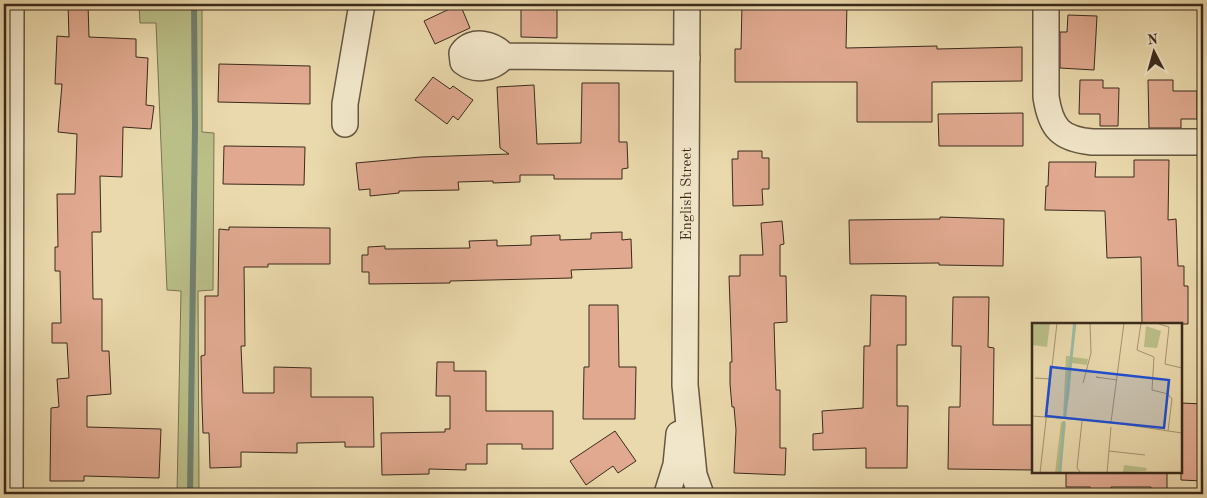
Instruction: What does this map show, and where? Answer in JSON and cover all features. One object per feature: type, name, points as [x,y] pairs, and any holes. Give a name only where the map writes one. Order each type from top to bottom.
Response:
[{"type":"street","points":[[10,494],[7,122],[11,4]]},
{"type":"street","points":[[345,124],[345,104],[362,4]]},
{"type":"street","name":"English Street","points":[[687,4],[685,385],[694,475],[701,493]]},
{"type":"street","points":[[1046,4],[1047,103],[1052,120],[1057,128],[1066,136],[1075,140],[1092,142],[1203,142]]},
{"type":"street","points":[[504,56],[687,58]]},
{"type":"street","name":"English Street","points":[[667,494],[676,464],[685,385]]},
{"type":"street","points":[[667,494],[681,488],[701,493]]},
{"type":"green space","points":[[139,4],[202,4],[202,132],[214,133],[213,290],[198,291],[199,494],[177,494],[181,291],[167,290],[156,23],[140,23]]},
{"type":"building","points":[[68,4],[88,4],[89,37],[136,39],[136,57],[148,58],[146,105],[154,106],[151,129],[123,127],[122,177],[100,176],[101,232],[92,232],[93,299],[102,299],[102,351],[109,351],[111,394],[87,396],[87,427],[161,429],[159,478],[84,476],[84,481],[50,481],[51,408],[59,407],[57,379],[69,378],[67,343],[52,343],[52,323],[61,323],[60,271],[55,271],[55,247],[58,247],[57,194],[75,194],[77,134],[58,132],[62,84],[55,84],[57,36],[69,37]]},
{"type":"building","points":[[460,4],[470,28],[435,44],[424,21]]},
{"type":"building","points":[[742,4],[847,4],[846,48],[937,46],[937,49],[1022,47],[1022,81],[932,82],[932,122],[857,122],[857,82],[735,82],[735,49],[741,49]]},
{"type":"building","points":[[521,8],[557,8],[557,38],[521,37]]},
{"type":"building","points":[[1068,15],[1097,16],[1094,70],[1060,68],[1060,32],[1067,32]]},
{"type":"building","points":[[219,64],[310,66],[310,104],[218,102]]},
{"type":"building","points":[[433,77],[450,89],[453,86],[473,100],[458,120],[453,116],[447,124],[415,100]]},
{"type":"building","points":[[1080,80],[1103,80],[1103,88],[1119,88],[1118,126],[1100,126],[1100,114],[1079,114]]},
{"type":"building","points":[[1148,80],[1173,80],[1173,91],[1197,91],[1197,119],[1181,119],[1181,128],[1149,128]]},
{"type":"building","points":[[582,83],[619,83],[619,142],[627,142],[628,168],[622,169],[622,179],[554,179],[554,175],[520,175],[520,182],[458,182],[459,190],[399,191],[399,193],[370,196],[370,189],[359,190],[356,163],[421,157],[509,154],[500,148],[497,87],[534,85],[537,144],[581,143]]},
{"type":"building","points":[[1023,113],[1023,146],[939,146],[938,114]]},
{"type":"building","points":[[224,146],[305,147],[304,185],[223,184]]},
{"type":"building","points":[[738,151],[762,151],[762,158],[769,158],[769,189],[762,189],[763,205],[733,206],[732,159],[738,159]]},
{"type":"building","points":[[1134,160],[1169,160],[1168,220],[1176,219],[1178,266],[1184,266],[1184,286],[1188,286],[1188,324],[1142,323],[1141,257],[1107,258],[1105,211],[1045,210],[1049,162],[1096,162],[1095,177],[1134,177]]},
{"type":"building","points":[[940,217],[1004,219],[1003,266],[939,265],[939,263],[850,264],[849,220],[940,219]]},
{"type":"building","points":[[782,221],[784,244],[780,245],[780,276],[786,276],[787,322],[774,323],[776,390],[780,390],[780,448],[786,448],[785,475],[734,473],[736,430],[730,384],[730,362],[732,362],[729,276],[740,276],[740,255],[763,255],[761,223]]},
{"type":"building","points":[[229,227],[330,228],[330,264],[268,264],[268,267],[244,267],[245,346],[241,346],[243,393],[274,393],[274,367],[311,368],[311,397],[373,397],[374,447],[345,447],[345,442],[297,443],[297,453],[241,452],[241,467],[210,468],[209,433],[203,433],[202,404],[201,356],[205,355],[205,296],[218,296],[219,229],[229,230]]},
{"type":"building","points":[[622,232],[622,240],[631,239],[632,268],[571,270],[572,278],[369,284],[369,272],[362,272],[362,255],[368,255],[368,247],[385,246],[385,249],[470,248],[469,241],[497,240],[497,246],[531,245],[531,236],[560,235],[560,240],[591,239],[591,233]]},
{"type":"building","points":[[871,295],[906,296],[906,345],[897,345],[897,406],[908,406],[907,468],[866,468],[866,448],[813,450],[813,434],[823,433],[822,411],[863,408],[864,346],[870,346]]},
{"type":"building","points":[[953,297],[989,297],[988,347],[994,348],[993,425],[1032,425],[1032,470],[948,469],[949,407],[960,407],[961,346],[952,346]]},
{"type":"building","points":[[589,305],[618,305],[619,367],[636,367],[635,419],[583,419],[584,367],[589,367]]},
{"type":"building","points":[[437,362],[454,362],[454,371],[486,371],[486,411],[553,411],[553,449],[522,449],[522,444],[487,444],[487,464],[466,464],[466,470],[429,469],[429,474],[382,475],[381,433],[445,432],[445,429],[450,429],[450,396],[436,396]]},
{"type":"building","points":[[1182,403],[1203,404],[1203,481],[1181,480]]},
{"type":"building","points":[[615,431],[636,461],[618,473],[613,466],[586,485],[570,461]]},
{"type":"building","points":[[1066,473],[1167,473],[1167,492],[1151,492],[1151,487],[1111,487],[1111,493],[1090,493],[1090,487],[1066,487]]},
{"type":"waterway","points":[[190,492],[195,127],[194,4]]}]
